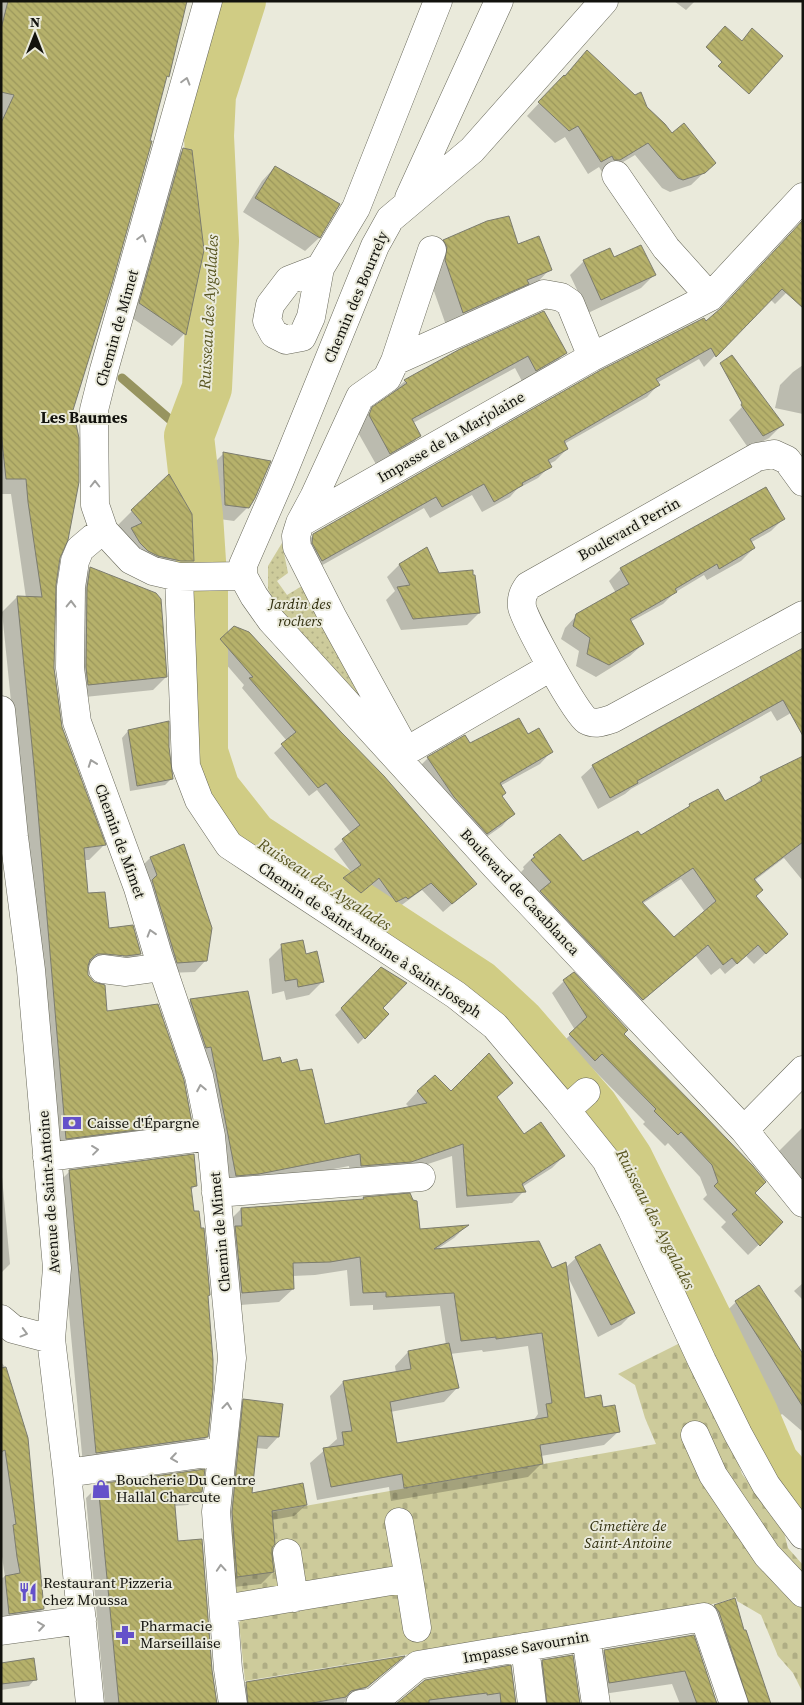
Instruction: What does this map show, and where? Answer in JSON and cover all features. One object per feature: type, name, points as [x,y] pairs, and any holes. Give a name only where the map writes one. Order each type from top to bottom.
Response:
[{"type":"street","name":"Chemin de Mimet","points":[[208,1],[94,410],[95,505],[104,531],[80,549],[75,561],[71,588],[70,668],[77,722],[138,888],[162,967],[199,1076],[211,1136],[232,1358],[216,1512],[228,1669],[233,1704]]},
{"type":"street","points":[[320,268],[356,208],[438,1]]},
{"type":"street","points":[[407,203],[499,1]]},
{"type":"street","name":"Chemin des Bourrely","points":[[235,576],[243,564],[280,480],[375,246],[390,218],[472,150],[604,1]]},
{"type":"street","points":[[616,175],[666,248],[710,297]]},
{"type":"street","name":"Impasse de la Marjolaine","points":[[300,523],[592,357],[710,297],[803,198]]},
{"type":"street","points":[[432,250],[395,361],[387,378],[360,397],[300,523],[296,536],[297,547],[401,754],[550,666]]},
{"type":"street","points":[[395,361],[544,294],[561,297],[570,303],[592,357]]},
{"type":"street","name":"Boulevard Perrin","points":[[803,482],[788,460],[774,454],[757,458],[528,586],[522,594],[522,608],[550,666],[585,720],[597,724],[612,719],[803,615]]},
{"type":"street","points":[[104,531],[131,560],[153,571],[186,577],[235,576]]},
{"type":"street","name":"Boulevard de Casablanca","points":[[235,576],[254,596],[271,620],[401,754],[496,867],[744,1130],[803,1203]]},
{"type":"street","name":"Chemin de Saint-Antoine à Saint-Joseph","points":[[186,577],[186,766],[199,800],[229,845],[456,996],[495,1026],[576,1101],[632,1210],[738,1434],[766,1485],[803,1535]]},
{"type":"street","name":"Avenue de Saint-Antoine","points":[[1,710],[5,845],[41,975],[47,1157],[56,1268],[51,1339],[67,1473],[90,1704]]},
{"type":"street","points":[[1,1319],[13,1330],[51,1339],[39,1270],[5,845]]},
{"type":"street","points":[[104,969],[126,972],[162,967]]},
{"type":"street","points":[[744,1130],[803,1070]]},
{"type":"street","points":[[47,1157],[211,1136]]},
{"type":"street","points":[[216,1193],[421,1177]]},
{"type":"street","points":[[695,1435],[704,1480],[767,1555],[797,1576]]},
{"type":"street","points":[[67,1473],[222,1451]]},
{"type":"street","points":[[399,1522],[417,1628]]},
{"type":"street","points":[[287,1553],[294,1598]]},
{"type":"street","points":[[224,1609],[409,1578]]},
{"type":"street","name":"Impasse Savournin","points":[[360,1704],[374,1702],[418,1665],[704,1617],[734,1704]]},
{"type":"street","points":[[1,1631],[82,1620]]},
{"type":"street","points":[[586,1637],[596,1704]]},
{"type":"street","points":[[525,1647],[532,1704]]},
{"type":"green space","name":"Jardin des rochers","points":[[282,543],[288,573],[277,581],[287,595],[302,586],[388,728],[284,621],[268,589],[268,566]]},
{"type":"green space","name":"Cimetière de Saint-Antoine","points":[[680,1343],[737,1459],[742,1474],[783,1528],[788,1548],[803,1565],[803,1693],[793,1673],[778,1656],[761,1615],[737,1601],[736,1597],[718,1603],[662,1613],[245,1681],[239,1623],[242,1618],[234,1569],[232,1519],[656,1444],[645,1418],[635,1385],[618,1374]]},
{"type":"building","points":[[8,1],[187,1],[169,77],[167,76],[150,141],[152,141],[112,284],[73,410],[79,438],[79,482],[68,540],[60,558],[56,585],[54,668],[62,727],[106,845],[84,848],[88,893],[105,892],[109,928],[133,925],[141,954],[126,956],[97,954],[90,960],[88,975],[94,982],[105,985],[107,1011],[158,1004],[184,1080],[192,1123],[66,1139],[34,766],[17,596],[42,597],[26,479],[6,479],[1,431],[1,123],[14,95],[1,92],[1,29]]},
{"type":"building","points":[[725,26],[742,41],[752,28],[783,56],[749,94],[718,66],[722,62],[706,47]]},
{"type":"building","points":[[587,50],[635,95],[641,92],[647,107],[672,133],[684,123],[716,163],[705,173],[683,180],[678,178],[648,143],[620,160],[614,160],[612,156],[601,162],[578,126],[569,131],[538,102],[565,76]]},
{"type":"building","points":[[183,148],[192,150],[204,250],[186,335],[139,303]]},
{"type":"building","points":[[275,166],[340,204],[320,238],[255,198]]},
{"type":"building","points":[[509,216],[518,244],[539,236],[552,270],[527,280],[529,284],[463,313],[445,260],[447,247],[443,240],[487,221]]},
{"type":"building","points":[[803,220],[803,308],[782,289],[716,357],[711,348],[656,379],[660,385],[564,441],[568,449],[548,460],[552,467],[522,483],[523,485],[494,502],[484,484],[442,507],[436,497],[322,561],[312,543],[313,534],[599,371],[704,318],[706,321],[721,308]]},
{"type":"building","points":[[641,245],[656,275],[601,300],[583,260],[610,248],[614,257]]},
{"type":"building","points":[[544,311],[567,353],[536,371],[528,356],[412,419],[421,436],[390,454],[369,415],[372,407],[407,383],[404,380],[460,349]]},
{"type":"building","points":[[732,355],[784,425],[763,436],[741,405],[742,403],[720,363]]},
{"type":"building","points":[[223,452],[271,461],[249,508],[225,505]]},
{"type":"building","points":[[169,474],[192,514],[194,561],[181,561],[158,556],[148,551],[140,543],[131,528],[142,523],[131,510]]},
{"type":"building","points":[[766,487],[785,519],[750,539],[755,548],[719,569],[717,564],[675,589],[677,592],[630,619],[644,644],[609,665],[587,654],[590,638],[573,626],[576,614],[629,584],[620,568]]},
{"type":"building","points":[[427,547],[439,573],[473,570],[480,613],[413,619],[397,587],[410,585],[399,564]]},
{"type":"building","points":[[90,567],[156,593],[161,599],[167,677],[88,685],[86,667],[87,588]]},
{"type":"building","points":[[234,626],[249,632],[384,776],[477,884],[452,904],[431,883],[408,899],[406,897],[396,902],[379,878],[361,893],[343,878],[361,865],[342,839],[360,825],[326,783],[318,788],[281,744],[296,732],[249,678],[253,677],[220,639]]},
{"type":"building","points":[[803,648],[803,736],[783,700],[610,798],[592,765]]},
{"type":"building","points":[[519,718],[528,734],[539,728],[553,752],[500,783],[506,793],[502,796],[515,814],[487,834],[454,797],[427,757],[465,735],[470,743]]},
{"type":"building","points":[[169,721],[169,747],[173,779],[137,786],[128,730]]},
{"type":"building","points":[[803,756],[803,842],[754,879],[763,890],[756,896],[788,934],[766,954],[758,945],[737,964],[732,958],[723,965],[708,945],[643,1000],[540,891],[551,882],[531,860],[535,857],[533,855],[560,834],[583,861],[638,831],[641,835],[690,806],[689,804],[718,789],[725,801],[762,781],[760,777]],"holes":[[[693,868],[716,901],[674,937],[642,902]]]},
{"type":"building","points":[[184,844],[212,928],[207,961],[177,963],[152,880],[157,875],[150,857]]},
{"type":"building","points":[[303,940],[306,954],[317,951],[324,982],[298,987],[297,979],[285,981],[281,944]]},
{"type":"building","points":[[381,967],[407,983],[383,1008],[389,1014],[365,1039],[341,1008]]},
{"type":"building","points":[[574,972],[628,1030],[624,1034],[753,1166],[766,1182],[755,1193],[783,1222],[760,1246],[732,1214],[737,1210],[714,1186],[718,1182],[712,1165],[681,1132],[678,1135],[654,1111],[656,1109],[602,1054],[595,1061],[569,1034],[587,1017],[563,980]]},
{"type":"building","points":[[248,991],[263,1061],[280,1057],[282,1063],[297,1059],[300,1071],[312,1069],[325,1124],[427,1103],[417,1091],[435,1075],[451,1091],[489,1053],[513,1083],[497,1097],[524,1134],[541,1122],[565,1156],[522,1184],[526,1192],[467,1196],[463,1144],[411,1162],[361,1166],[360,1154],[259,1174],[236,1176],[211,1047],[206,1048],[190,999]]},
{"type":"building","points":[[194,1154],[197,1186],[191,1187],[194,1211],[199,1211],[201,1228],[204,1228],[210,1295],[208,1296],[213,1360],[213,1389],[208,1437],[96,1453],[69,1170]]},
{"type":"building","points":[[410,1193],[413,1200],[417,1201],[420,1229],[469,1225],[434,1249],[539,1241],[552,1268],[566,1262],[585,1398],[601,1395],[603,1407],[615,1405],[620,1432],[540,1445],[543,1464],[404,1488],[402,1474],[331,1487],[323,1448],[344,1445],[342,1432],[352,1431],[343,1381],[411,1369],[408,1351],[449,1343],[459,1388],[390,1402],[397,1443],[548,1417],[546,1404],[552,1403],[542,1333],[461,1341],[454,1293],[386,1297],[386,1292],[363,1293],[360,1257],[330,1262],[293,1263],[294,1289],[242,1293],[235,1226],[242,1226],[241,1208],[364,1199],[363,1197]]},
{"type":"building","points":[[600,1244],[635,1313],[611,1325],[575,1257]]},
{"type":"building","points":[[759,1285],[803,1354],[803,1407],[735,1301]]},
{"type":"building","points":[[6,1367],[28,1438],[44,1609],[9,1614],[5,1576],[20,1573],[13,1525],[16,1524],[5,1450],[1,1452],[1,1368]]},
{"type":"building","points":[[243,1399],[283,1404],[279,1437],[258,1436],[252,1493],[303,1483],[307,1505],[272,1511],[275,1544],[272,1548],[274,1572],[237,1577],[232,1512]]},
{"type":"building","points":[[205,1469],[202,1492],[174,1495],[178,1541],[202,1539],[212,1670],[217,1704],[119,1704],[98,1484]]},
{"type":"building","points":[[735,1598],[744,1630],[746,1630],[771,1704],[749,1704],[719,1612],[714,1605]]},
{"type":"building","points":[[694,1635],[717,1704],[697,1704],[685,1671],[609,1683],[604,1650]]},
{"type":"building","points":[[573,1655],[580,1704],[547,1704],[542,1660]]},
{"type":"building","points":[[405,1656],[367,1687],[351,1691],[346,1697],[306,1704],[248,1704],[246,1682]]},
{"type":"building","points":[[34,1658],[37,1680],[1,1684],[1,1663]]},
{"type":"building","points":[[511,1665],[516,1704],[501,1704],[500,1693],[487,1695],[487,1693],[429,1700],[429,1704],[396,1704],[425,1680]]},
{"type":"waterway","name":"Ruisseau des Aygalades","points":[[241,1],[211,95],[209,136],[214,241],[207,388],[189,436],[198,515],[203,592],[203,752],[215,789],[253,837],[479,985],[519,1022],[594,1108],[628,1159],[753,1413],[774,1463],[803,1496]]},
{"type":"waterway","points":[[122,378],[189,436]]},
{"type":"place","name":"Caisse d'Épargne","points":[[72,1123]]},
{"type":"place","name":"Boucherie Du Centre Hallal Charcute","points":[[101,1489]]},
{"type":"place","name":"Restaurant Pizzeria chez Moussa","points":[[28,1592]]},
{"type":"place","name":"Pharmacie Marseillaise","points":[[125,1635]]},
{"type":"district","name":"Les Baumes","points":[[84,417]]}]
